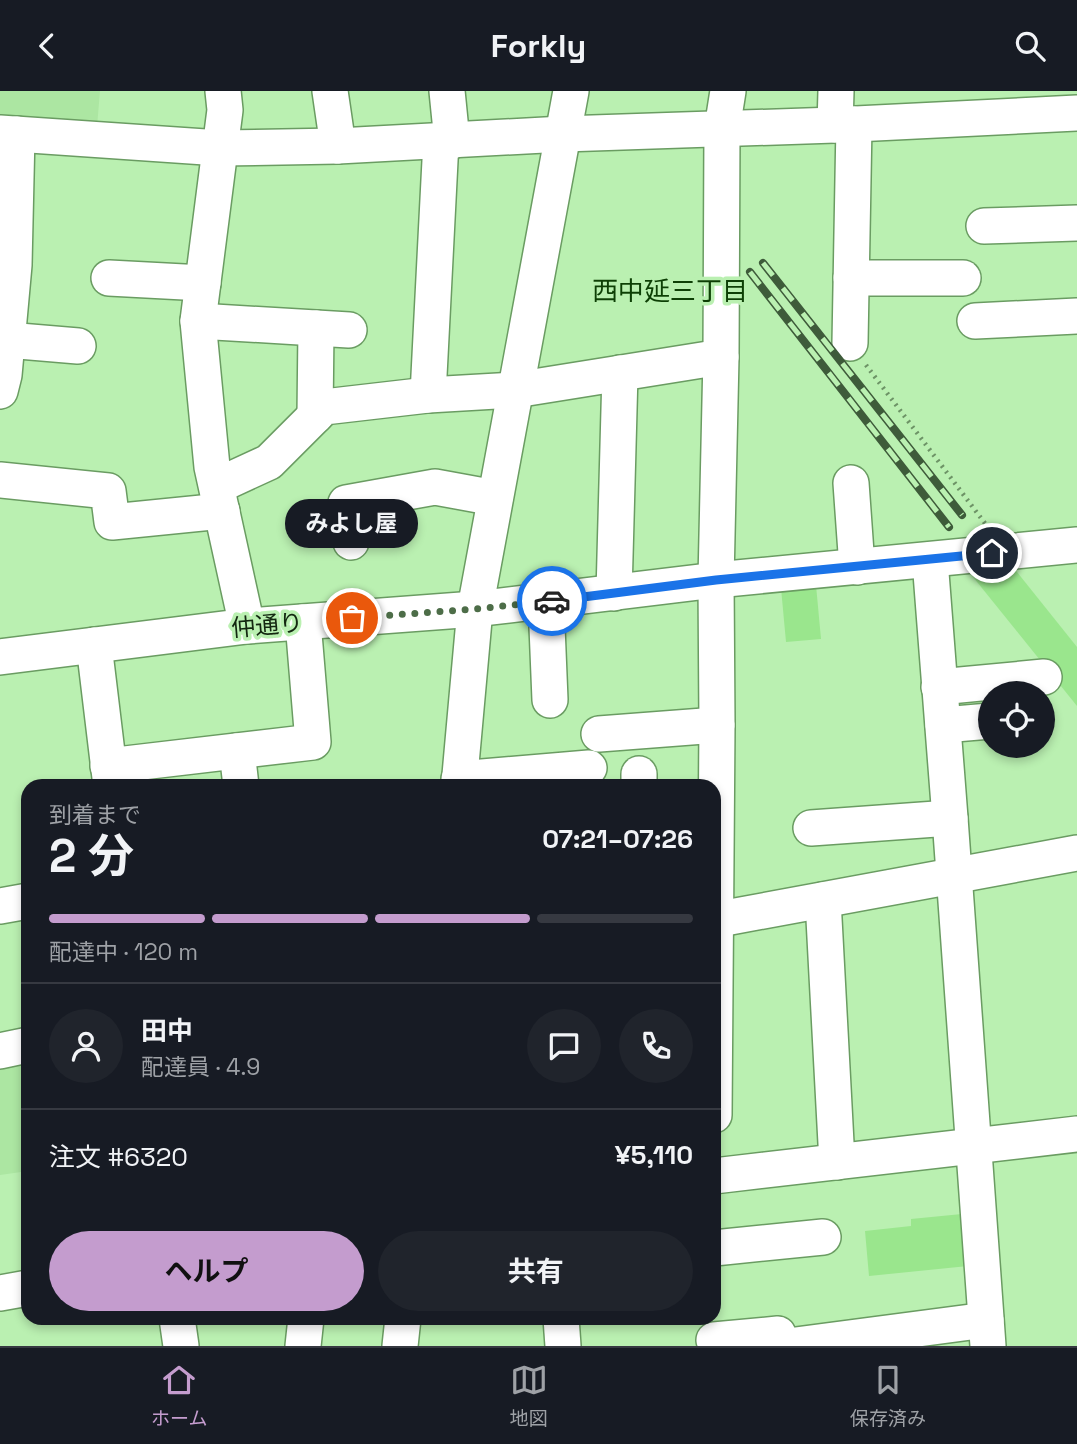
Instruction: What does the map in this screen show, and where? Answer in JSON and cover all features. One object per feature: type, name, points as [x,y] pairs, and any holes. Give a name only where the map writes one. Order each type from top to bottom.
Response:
[{"type":"street","points":[[223,91],[225,110],[198,321],[212,467],[247,626]]},
{"type":"street","points":[[330,91],[338,146]]},
{"type":"street","points":[[428,395],[447,141],[447,91]]},
{"type":"street","points":[[459,779],[475,609],[571,91]]},
{"type":"street","points":[[716,779],[722,129],[728,91]]},
{"type":"street","points":[[842,113],[851,278],[850,343]]},
{"type":"street","points":[[1,380],[15,265],[8,133],[220,148],[338,146],[722,129],[842,113],[1077,113]]},
{"type":"street","points":[[984,226],[1077,223]]},
{"type":"street","points":[[110,278],[203,283]]},
{"type":"street","points":[[851,278],[963,278]]},
{"type":"street","points":[[975,321],[1077,316]]},
{"type":"street","points":[[198,321],[332,329],[315,416]]},
{"type":"street","points":[[7,339],[78,346]]},
{"type":"street","points":[[0,480],[108,491],[112,522],[219,498],[269,462],[324,407],[428,395],[515,390],[720,357]]},
{"type":"street","points":[[614,593],[621,373]]},
{"type":"street","points":[[850,483],[857,567]]},
{"type":"street","points":[[351,542],[346,503],[435,487],[495,498]]},
{"type":"street","name":"仲通り","points":[[0,657],[247,626],[475,609],[716,580],[1077,545]]},
{"type":"street","points":[[788,1346],[987,1333],[930,560]]},
{"type":"street","points":[[546,602],[550,700]]},
{"type":"street","points":[[94,645],[110,776],[237,751],[313,742],[303,622]]},
{"type":"street","points":[[939,687],[1044,677]]},
{"type":"street","points":[[943,725],[978,722]]},
{"type":"street","points":[[599,734],[717,725]]},
{"type":"street","points":[[237,751],[240,779]]},
{"type":"street","points":[[487,779],[589,768]]},
{"type":"street","points":[[811,828],[950,818]]},
{"type":"street","points":[[721,919],[1077,853]]},
{"type":"street","points":[[823,900],[837,1162]]},
{"type":"street","points":[[0,906],[21,902]]},
{"type":"street","points":[[0,1051],[21,1046]]},
{"type":"street","points":[[721,1175],[1077,1134]]},
{"type":"street","points":[[721,1247],[823,1237]]},
{"type":"street","points":[[0,1293],[21,1289]]},
{"type":"street","points":[[178,1325],[181,1346]]},
{"type":"street","points":[[303,1346],[305,1325]]},
{"type":"street","points":[[400,1346],[402,1325]]},
{"type":"street","points":[[562,1325],[563,1346]]},
{"type":"street","points":[[714,1334],[778,1333],[781,1346]]},
{"type":"path","points":[[850,343],[1006,552]]},
{"type":"shaded area","points":[[0,91],[100,91],[97,127],[0,121]]},
{"type":"shaded area","points":[[1013,567],[1077,647],[1077,706],[969,572]]},
{"type":"shaded area","points":[[816,585],[821,639],[786,642],[781,588]]},
{"type":"shaded area","points":[[21,1056],[21,1172],[0,1175],[0,1060]]},
{"type":"shaded area","points":[[972,1213],[978,1265],[869,1276],[865,1231],[911,1226],[911,1219]]},
{"type":"railway","points":[[763,263],[962,515]]},
{"type":"railway","points":[[750,272],[949,527]]},
{"type":"way so far","points":[[352,618],[552,601]]},
{"type":"place","name":"みよし屋","points":[[352,618]]},
{"type":"district","name":"西中延三丁目","points":[[670,291]]},
{"type":"route","points":[[552,601],[716,580],[992,553]]}]
